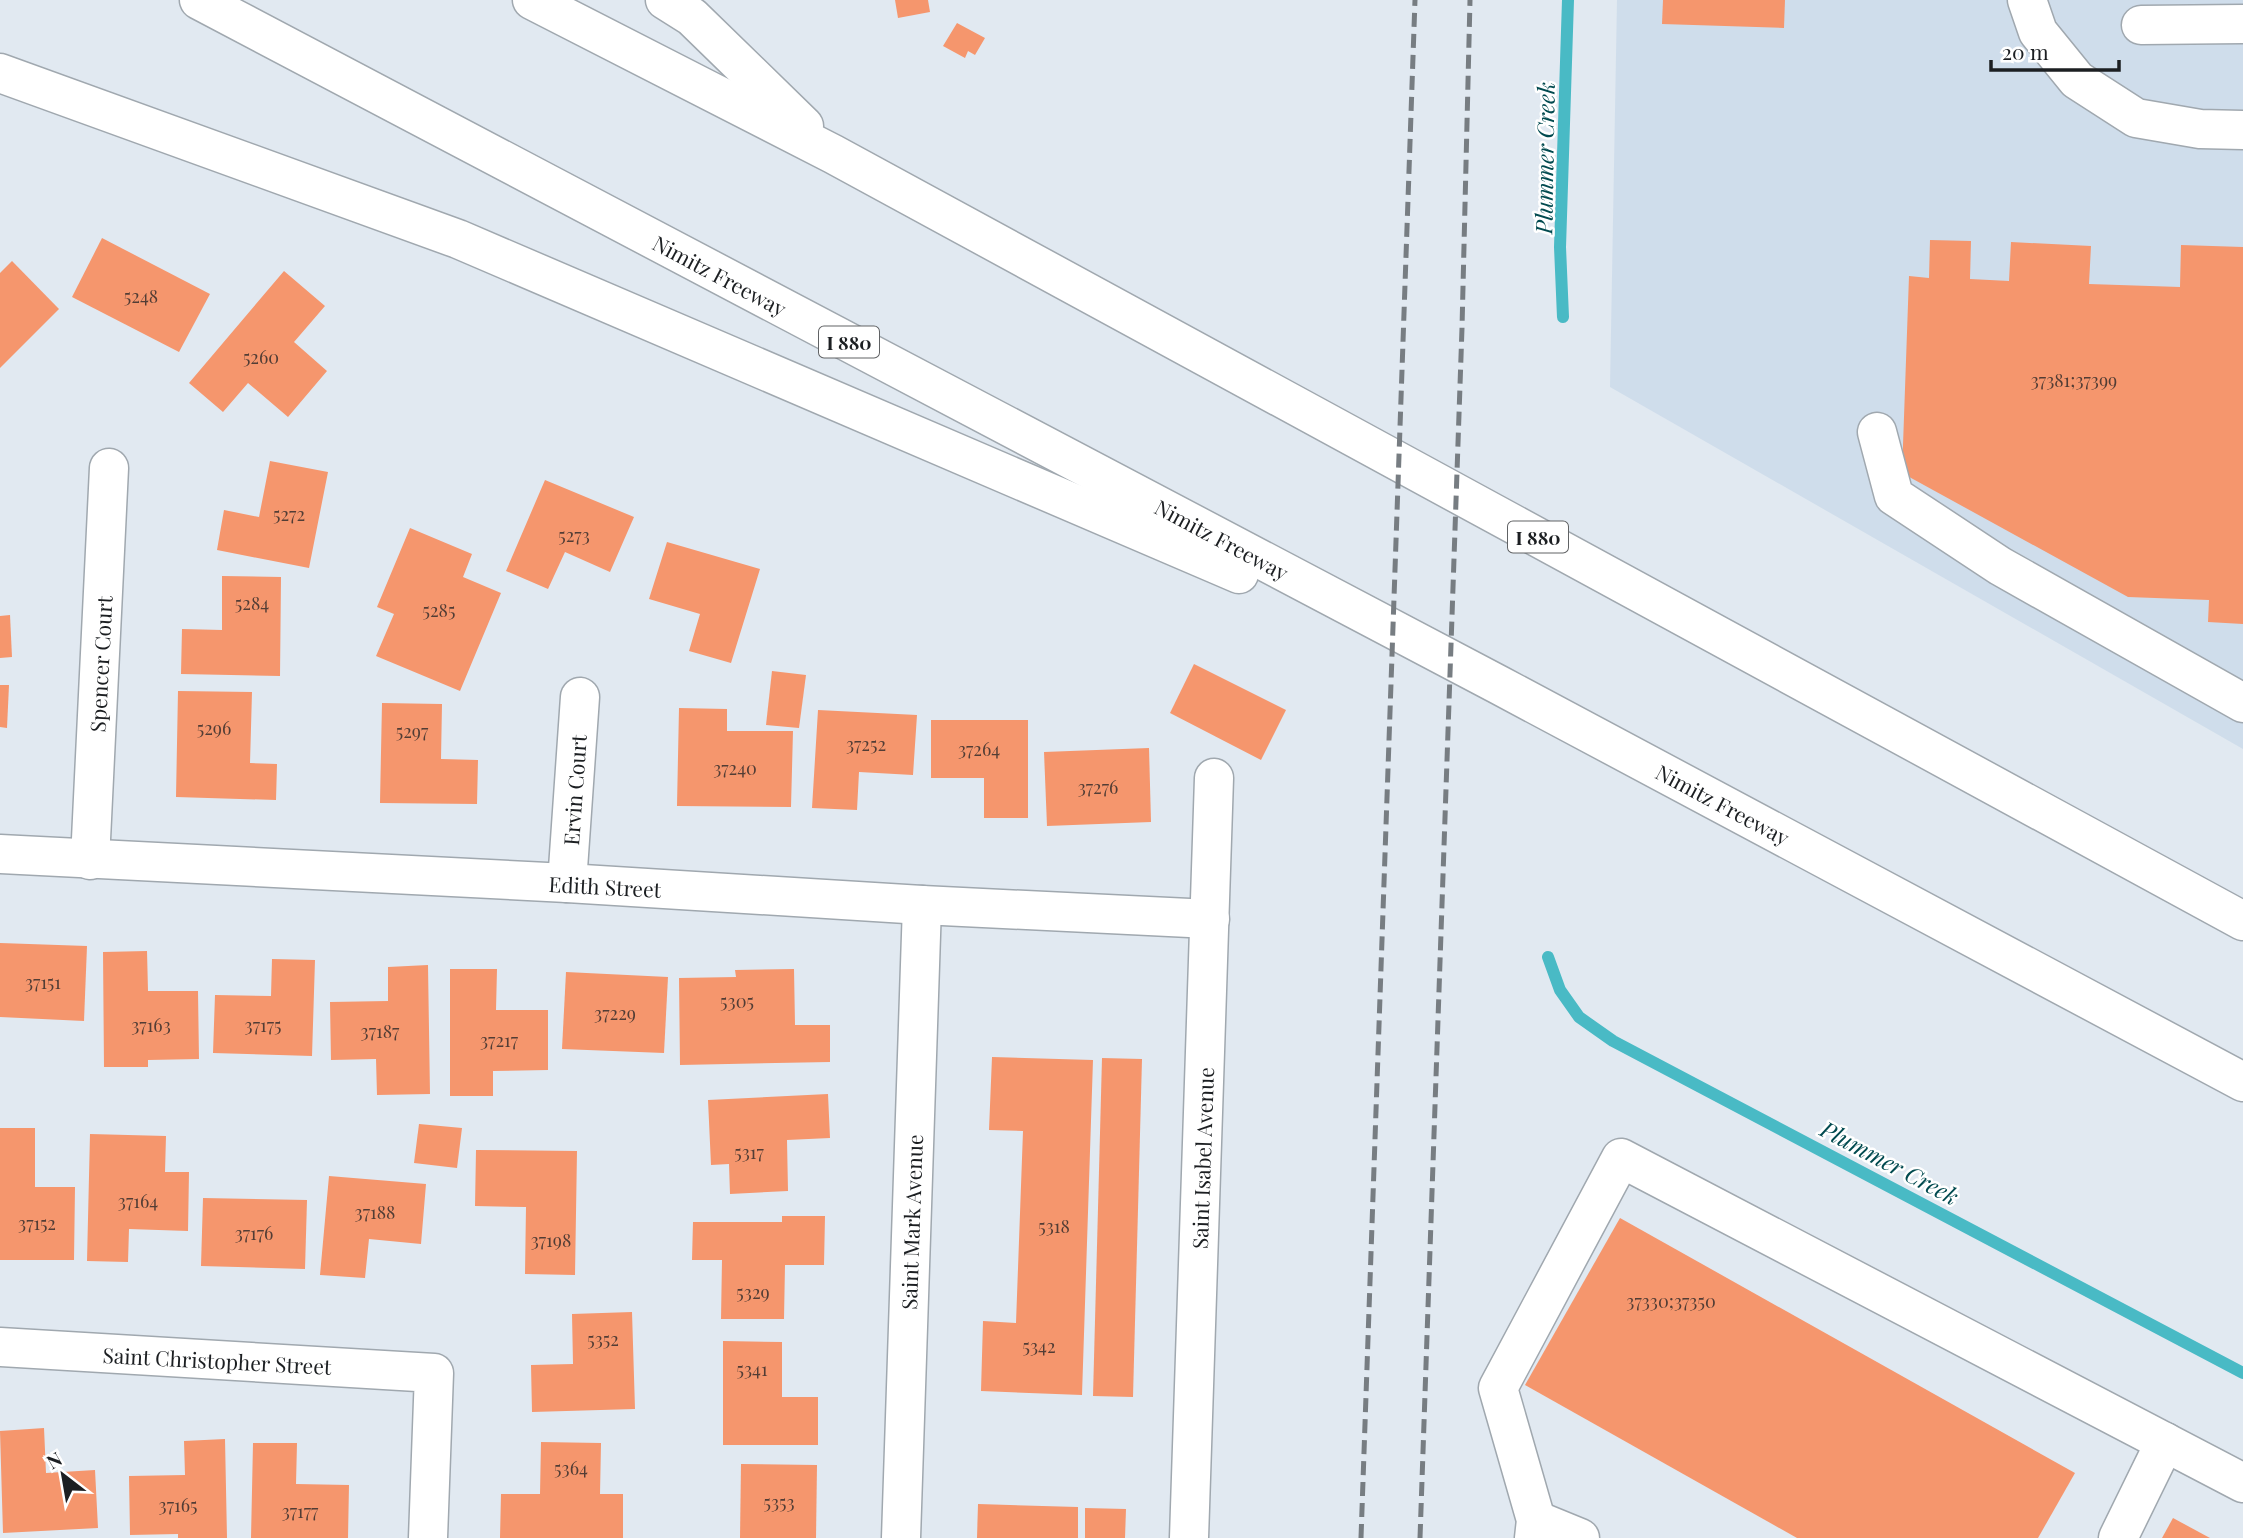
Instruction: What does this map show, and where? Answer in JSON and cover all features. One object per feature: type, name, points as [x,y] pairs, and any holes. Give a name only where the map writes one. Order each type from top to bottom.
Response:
[{"type":"main road","name":"Nimitz Freeway","points":[[199,0],[1499,685],[2243,1082]]},
{"type":"main road","name":"I 880","points":[[532,0],[833,154],[2243,921]]},
{"type":"main road","points":[[666,0],[692,17],[833,154]]},
{"type":"main road","points":[[2028,0],[2038,32],[2077,80],[2136,118],[2200,129],[2243,130]]},
{"type":"main road","points":[[2141,25],[2243,24]]},
{"type":"main road","points":[[0,73],[458,239],[1499,685]]},
{"type":"main road","points":[[1877,432],[1894,496],[2000,566],[2243,702]]},
{"type":"main road","name":"Spencer Court","points":[[90,860],[109,468]]},
{"type":"main road","name":"Ervin Court","points":[[567,883],[580,697]]},
{"type":"main road","name":"Saint Isabel Avenue","points":[[1189,1538],[1214,778]]},
{"type":"main road","name":"Edith Street","points":[[0,854],[1210,919]]},
{"type":"main road","name":"Saint Mark Avenue","points":[[901,1538],[922,905]]},
{"type":"main road","points":[[1580,1538],[1535,1529],[1498,1388],[1621,1158],[2243,1483]]},
{"type":"main road","name":"Saint Christopher Street","points":[[0,1347],[434,1373],[428,1538]]},
{"type":"main road","points":[[2118,1538],[2165,1442]]},
{"type":"shaded area","points":[[1617,0],[2243,0],[2243,749],[1610,387]]},
{"type":"building","points":[[895,0],[928,0],[930,12],[898,18]]},
{"type":"building","points":[[1663,0],[1785,0],[1784,28],[1662,24]]},
{"type":"building","points":[[957,23],[985,38],[975,55],[968,51],[965,58],[943,46]]},
{"type":"building","points":[[102,238],[210,294],[179,352],[72,297]]},
{"type":"building","points":[[1930,240],[1971,241],[1970,279],[2009,281],[2011,242],[2091,246],[2089,284],[2180,287],[2181,245],[2243,247],[2243,624],[2208,622],[2209,600],[2128,597],[1902,473],[1909,276],[1929,278]]},
{"type":"building","points":[[12,261],[59,309],[0,368],[0,273]]},
{"type":"building","points":[[284,271],[325,306],[294,342],[327,371],[288,417],[248,383],[223,412],[189,383]]},
{"type":"building","points":[[270,461],[328,472],[309,568],[217,550],[224,510],[259,517]]},
{"type":"building","points":[[545,480],[634,517],[610,572],[565,552],[548,589],[506,571]]},
{"type":"building","points":[[410,528],[472,554],[463,577],[501,593],[460,691],[376,656],[394,614],[377,607]]},
{"type":"building","points":[[667,542],[760,569],[731,663],[689,651],[700,614],[649,599]]},
{"type":"building","points":[[222,576],[281,577],[280,676],[181,674],[182,629],[222,630]]},
{"type":"building","points":[[10,615],[12,657],[0,658],[0,616]]},
{"type":"building","points":[[1194,664],[1286,710],[1261,760],[1170,713]]},
{"type":"building","points":[[772,671],[806,675],[799,728],[766,725]]},
{"type":"building","points":[[0,685],[9,685],[7,728],[0,727]]},
{"type":"building","points":[[178,691],[252,692],[250,763],[277,764],[276,800],[176,797]]},
{"type":"building","points":[[382,703],[442,704],[441,759],[478,760],[477,804],[380,803]]},
{"type":"building","points":[[679,708],[727,709],[727,731],[793,731],[791,807],[677,806]]},
{"type":"building","points":[[818,710],[917,715],[913,775],[859,772],[857,810],[812,808]]},
{"type":"building","points":[[931,720],[1028,720],[1028,818],[984,818],[984,778],[931,778]]},
{"type":"building","points":[[1149,748],[1151,822],[1047,826],[1044,752]]},
{"type":"building","points":[[0,943],[87,946],[84,1021],[0,1017]]},
{"type":"building","points":[[147,951],[148,991],[198,991],[199,1059],[148,1060],[148,1067],[104,1067],[103,952]]},
{"type":"building","points":[[272,959],[315,960],[312,1056],[213,1053],[215,995],[271,996]]},
{"type":"building","points":[[428,965],[430,1094],[377,1095],[376,1059],[331,1060],[330,1002],[388,1001],[388,967]]},
{"type":"building","points":[[450,969],[497,969],[496,1010],[548,1010],[548,1070],[493,1071],[493,1096],[450,1096]]},
{"type":"building","points":[[794,969],[795,1025],[830,1025],[830,1062],[680,1065],[679,978],[736,977],[735,970]]},
{"type":"building","points":[[566,972],[668,977],[664,1053],[562,1049]]},
{"type":"building","points":[[992,1057],[1093,1060],[1082,1395],[981,1391],[983,1321],[1016,1323],[1023,1131],[989,1130]]},
{"type":"building","points":[[1102,1058],[1142,1059],[1133,1397],[1093,1396]]},
{"type":"building","points":[[828,1094],[830,1138],[787,1140],[788,1191],[730,1194],[729,1164],[711,1165],[708,1100]]},
{"type":"building","points":[[419,1124],[462,1128],[457,1168],[414,1163]]},
{"type":"building","points":[[0,1128],[35,1128],[35,1187],[75,1187],[74,1260],[0,1260]]},
{"type":"building","points":[[90,1134],[166,1136],[165,1172],[189,1172],[188,1231],[129,1229],[128,1262],[87,1261]]},
{"type":"building","points":[[476,1150],[577,1151],[575,1275],[525,1274],[526,1207],[475,1206]]},
{"type":"building","points":[[329,1176],[426,1184],[421,1244],[369,1239],[365,1278],[320,1275]]},
{"type":"building","points":[[203,1198],[307,1200],[305,1269],[201,1266]]},
{"type":"building","points":[[782,1216],[825,1216],[824,1265],[785,1265],[784,1319],[721,1319],[722,1260],[692,1260],[693,1222],[782,1222]]},
{"type":"building","points":[[1620,1218],[2075,1473],[2038,1538],[1797,1538],[1525,1385]]},
{"type":"building","points":[[632,1312],[635,1409],[532,1412],[531,1365],[573,1364],[572,1314]]},
{"type":"building","points":[[723,1341],[782,1342],[782,1397],[818,1397],[818,1445],[723,1445]]},
{"type":"building","points":[[44,1428],[46,1473],[95,1470],[98,1528],[3,1533],[0,1431]]},
{"type":"building","points":[[225,1439],[227,1538],[178,1538],[178,1534],[130,1535],[129,1476],[185,1475],[184,1441]]},
{"type":"building","points":[[541,1442],[601,1443],[600,1494],[623,1494],[623,1538],[500,1538],[501,1494],[540,1494]]},
{"type":"building","points":[[253,1443],[297,1443],[296,1484],[349,1485],[348,1538],[251,1538]]},
{"type":"building","points":[[741,1464],[817,1465],[816,1538],[740,1538]]},
{"type":"building","points":[[978,1504],[1078,1507],[1078,1538],[977,1538]]},
{"type":"building","points":[[1085,1508],[1126,1509],[1125,1538],[1085,1538]]},
{"type":"building","points":[[2173,1518],[2210,1538],[2162,1538]]},
{"type":"waterway","name":"Plummer Creek","points":[[1563,317],[1560,247],[1568,0]]},
{"type":"waterway","name":"Plummer Creek","points":[[1548,957],[1560,990],[1579,1017],[1613,1041],[2243,1373]]},
{"type":"railway","points":[[1361,1538],[1415,0]]},
{"type":"railway","points":[[1420,1538],[1462,328],[1470,0]]}]
